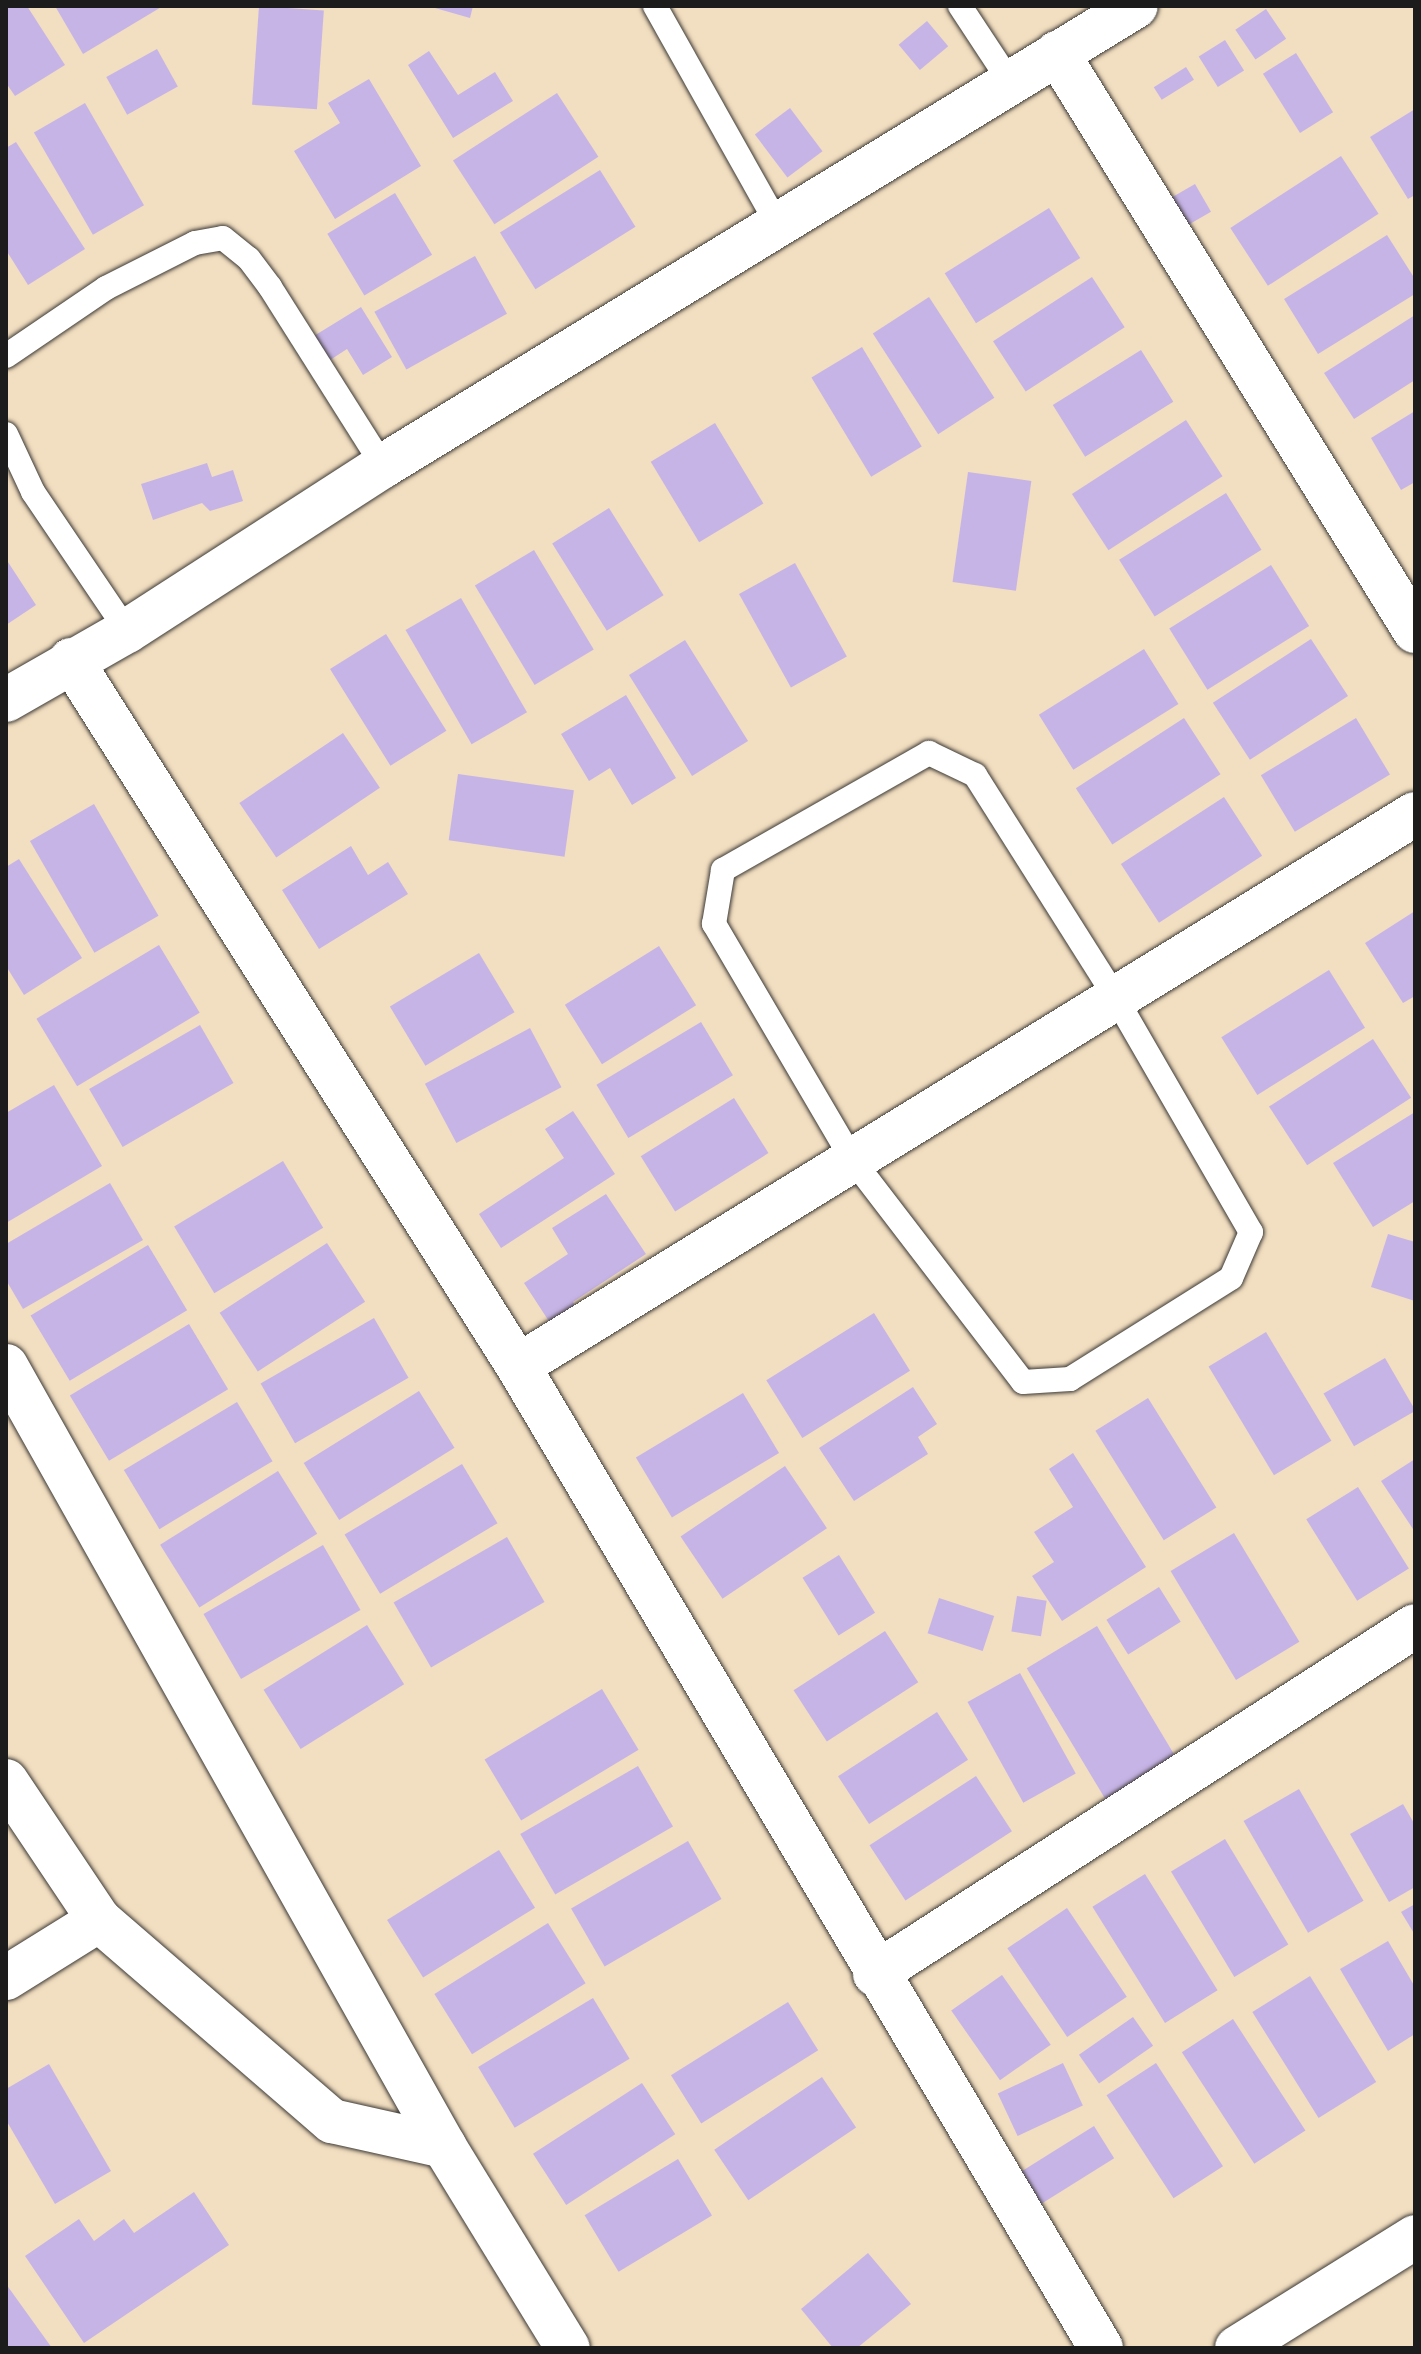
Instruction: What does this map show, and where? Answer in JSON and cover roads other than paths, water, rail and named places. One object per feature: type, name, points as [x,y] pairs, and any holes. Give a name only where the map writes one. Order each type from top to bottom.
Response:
[{"type":"street","points":[[6,700],[71,660],[127,631],[383,466],[777,223],[1012,85],[1057,53],[1136,6]]},
{"type":"street","points":[[1057,53],[1415,631]]},
{"type":"street","points":[[71,660],[518,1366],[875,1974],[1101,2348]]},
{"type":"street","points":[[518,1366],[1114,995],[1415,814]]},
{"type":"street","points":[[6,1366],[444,2146],[568,2348]]},
{"type":"street","points":[[875,1974],[1415,1626]]},
{"type":"street","points":[[6,1781],[99,1920],[332,2121],[444,2146]]},
{"type":"street","points":[[6,1978],[99,1920]]},
{"type":"street","points":[[1237,2348],[1415,2237]]},
{"type":"lane","points":[[655,6],[777,223]]},
{"type":"lane","points":[[960,6],[1012,85]]},
{"type":"lane","points":[[6,356],[106,288],[195,243],[223,238],[249,259],[270,287],[383,466]]},
{"type":"lane","points":[[6,434],[33,492],[127,631]]},
{"type":"lane","points":[[929,753],[975,775],[1114,995],[1251,1232],[1231,1278],[1070,1379],[1023,1382],[852,1159],[714,924],[723,870],[929,753]]}]
